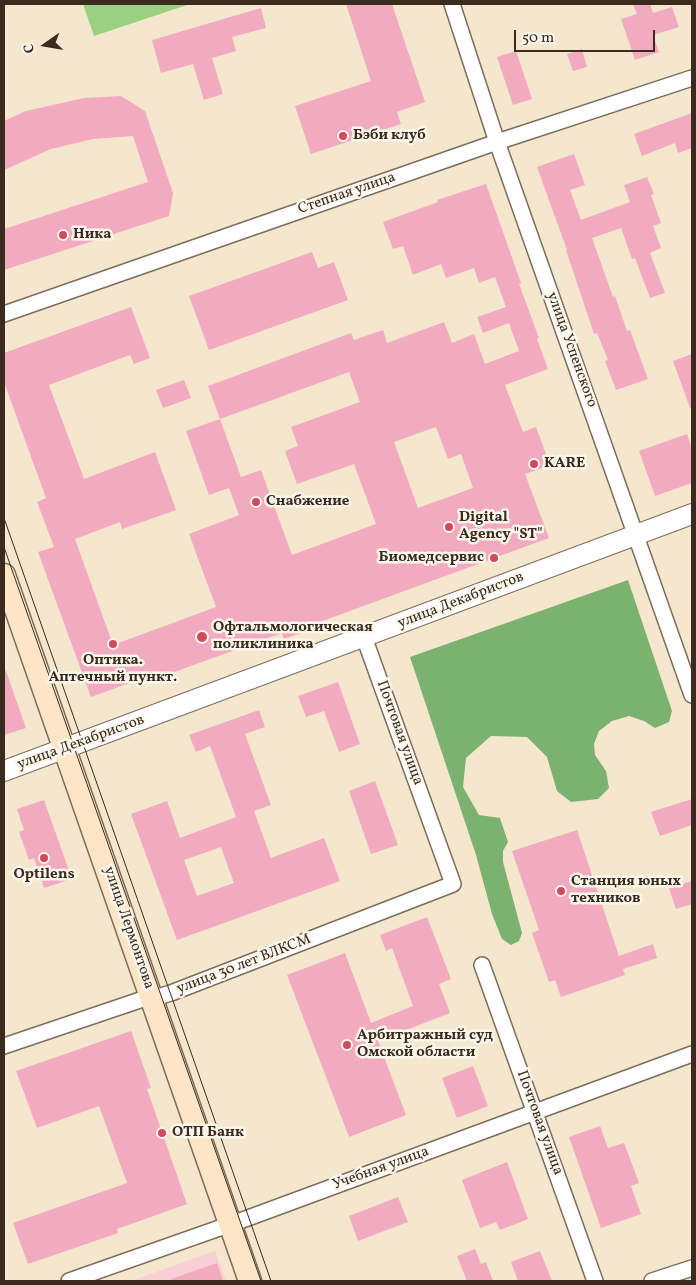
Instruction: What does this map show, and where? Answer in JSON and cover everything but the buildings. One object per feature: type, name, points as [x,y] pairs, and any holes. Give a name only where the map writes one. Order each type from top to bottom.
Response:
[{"type":"main road","name":"улица Лермонтова","points":[[4,575],[250,1281]]},
{"type":"street","name":"улица Успенского","points":[[452,4],[497,142],[692,694]]},
{"type":"street","name":"Степная улица","points":[[4,314],[497,142],[692,78]]},
{"type":"street","name":"улица Декабристов","points":[[4,771],[692,514]]},
{"type":"street","name":"Почтовая улица","points":[[364,637],[453,884]]},
{"type":"street","name":"улица 30 лет ВЛКСМ","points":[[4,1046],[152,996],[170,993],[453,884]]},
{"type":"street","name":"Почтовая улица","points":[[482,964],[595,1281]]},
{"type":"street","name":"Учебная улица","points":[[70,1281],[692,1054]]},
{"type":"street","points":[[652,1281],[692,1268]]},
{"type":"shaded area","points":[[215,1251],[226,1281],[131,1281]]},
{"type":"green space","points":[[83,4],[190,4],[94,36]]},
{"type":"green space","points":[[628,580],[672,711],[669,722],[655,728],[644,721],[629,716],[612,721],[599,731],[594,744],[595,755],[606,771],[609,788],[598,799],[571,802],[557,791],[547,757],[527,737],[491,736],[466,758],[463,787],[479,815],[500,818],[508,842],[503,851],[503,862],[522,933],[519,941],[511,945],[502,939],[492,914],[476,855],[410,657]]},
{"type":"tram line","points":[[4,518],[271,1281]]},
{"type":"tram line","points":[[4,547],[261,1281]]},
{"type":"place","name":"Бэби клуб","points":[[343,136]]},
{"type":"place","name":"Ника","points":[[63,235]]},
{"type":"place","name":"KARE","points":[[534,464]]},
{"type":"place","name":"Снабжение","points":[[256,502]]},
{"type":"place","name":"Digital Agency \"ST\"","points":[[449,527]]},
{"type":"place","name":"Биомедсервис","points":[[494,558]]},
{"type":"place","name":"Офтальмологическая поликлиника","points":[[202,637]]},
{"type":"place","name":"Оптика. Аптечный пункт.","points":[[113,644]]},
{"type":"place","name":"Optilens","points":[[44,858]]},
{"type":"place","name":"Станция юных техников","points":[[561,891]]},
{"type":"place","name":"Арбитражный суд Омской области","points":[[347,1045]]},
{"type":"place","name":"ОТП Банк","points":[[162,1133]]}]
